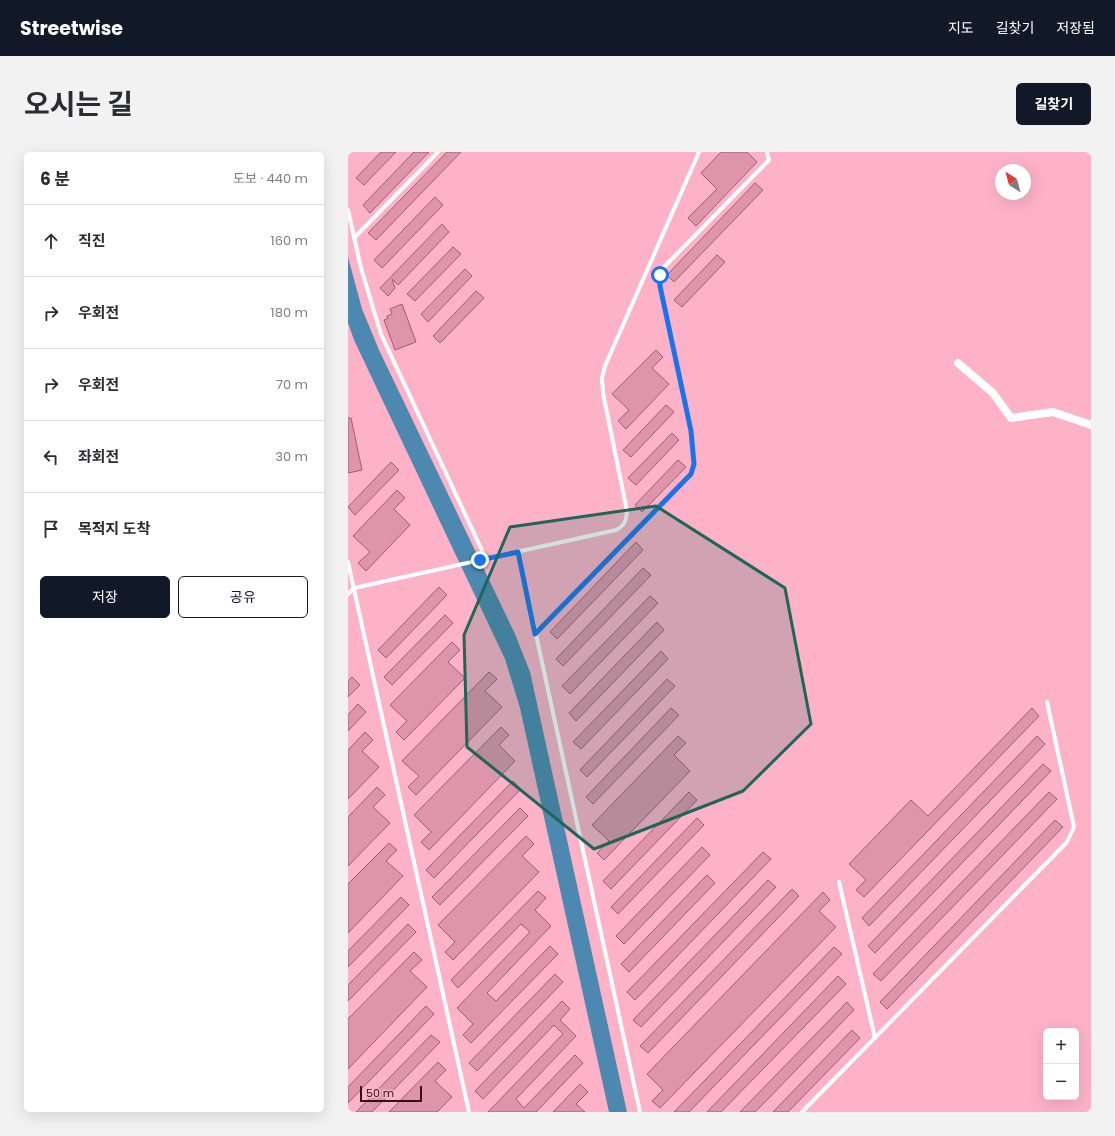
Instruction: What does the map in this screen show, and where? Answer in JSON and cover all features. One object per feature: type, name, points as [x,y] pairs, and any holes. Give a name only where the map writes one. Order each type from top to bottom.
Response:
[{"type":"street","points":[[958,363],[993,393],[1011,418],[1053,412],[1091,425]]},
{"type":"lane","points":[[354,238],[438,152]]},
{"type":"lane","points":[[348,594],[354,588],[616,530],[623,526],[626,520],[627,511],[603,393],[602,378],[605,366],[699,152]]},
{"type":"lane","points":[[535,634],[691,474],[694,464],[691,431],[660,286],[660,275],[664,267],[769,160],[767,152]]},
{"type":"lane","points":[[348,210],[372,308],[381,334],[486,558]]},
{"type":"lane","points":[[518,552],[640,1112]]},
{"type":"lane","points":[[348,562],[469,1112]]},
{"type":"lane","points":[[802,1112],[1067,842],[1074,827],[1047,702]]},
{"type":"lane","points":[[839,882],[875,1038]]},
{"type":"highlighted area","points":[[656,506],[785,588],[811,724],[743,791],[594,849],[467,747],[464,635],[510,527]]},
{"type":"water","points":[[348,257],[362,309],[379,350],[515,634],[530,672],[627,1112],[609,1112],[520,708],[505,659],[354,340],[348,323]]},
{"type":"building","points":[[381,152],[396,152],[364,185],[356,178]]},
{"type":"building","points":[[414,152],[429,152],[370,213],[363,205]]},
{"type":"building","points":[[447,152],[461,152],[376,240],[368,233]]},
{"type":"building","points":[[721,152],[747,152],[757,162],[696,226],[688,218],[717,189],[701,173]]},
{"type":"building","points":[[755,183],[763,190],[674,282],[667,275]]},
{"type":"building","points":[[435,197],[443,205],[382,268],[374,260]]},
{"type":"building","points":[[442,224],[449,232],[398,285],[392,279],[395,288],[388,296],[380,288]]},
{"type":"building","points":[[453,247],[461,254],[415,301],[407,294]]},
{"type":"building","points":[[717,255],[725,262],[682,307],[674,300]]},
{"type":"building","points":[[465,269],[472,276],[428,322],[421,314]]},
{"type":"building","points":[[476,291],[484,298],[440,343],[433,336]]},
{"type":"building","points":[[402,304],[416,342],[395,350],[384,320],[388,318],[387,316],[392,314],[390,309]]},
{"type":"building","points":[[656,350],[663,357],[652,368],[669,384],[626,429],[618,421],[629,410],[612,394]]},
{"type":"building","points":[[666,405],[674,412],[631,457],[623,450]]},
{"type":"building","points":[[348,418],[351,418],[362,470],[348,473]]},
{"type":"building","points":[[672,433],[679,440],[636,485],[628,478]]},
{"type":"building","points":[[678,460],[686,467],[642,512],[635,505]]},
{"type":"building","points":[[391,462],[399,470],[355,515],[348,507]]},
{"type":"building","points":[[397,490],[405,498],[394,509],[410,525],[366,571],[358,563],[370,552],[353,536]]},
{"type":"building","points":[[636,542],[643,550],[557,639],[550,632]]},
{"type":"building","points":[[643,568],[651,575],[563,666],[556,659]]},
{"type":"building","points":[[439,587],[447,595],[386,658],[378,650]]},
{"type":"building","points":[[650,596],[658,603],[570,694],[562,686]]},
{"type":"building","points":[[445,615],[453,623],[392,685],[384,677]]},
{"type":"building","points":[[657,622],[664,630],[576,721],[569,713]]},
{"type":"building","points":[[452,642],[460,650],[448,662],[465,678],[404,740],[396,732],[407,721],[390,705]]},
{"type":"building","points":[[661,651],[668,659],[581,749],[573,742]]},
{"type":"building","points":[[489,672],[497,679],[485,691],[502,707],[416,795],[408,787],[419,776],[402,761]]},
{"type":"building","points":[[352,677],[360,685],[348,697],[348,681]]},
{"type":"building","points":[[667,679],[675,686],[587,777],[580,770]]},
{"type":"building","points":[[358,704],[366,712],[348,731],[348,715]]},
{"type":"building","points":[[671,708],[679,715],[593,804],[586,797]]},
{"type":"building","points":[[1032,708],[1039,716],[864,897],[856,890],[866,880],[849,864],[911,800],[928,816]]},
{"type":"building","points":[[501,727],[509,735],[499,745],[515,761],[429,850],[421,842],[431,832],[414,815]]},
{"type":"building","points":[[365,732],[373,740],[362,751],[379,767],[348,799],[348,750]]},
{"type":"building","points":[[678,736],[686,743],[674,755],[690,771],[604,860],[597,853],[609,841],[592,825]]},
{"type":"building","points":[[1037,736],[1045,744],[869,926],[862,918]]},
{"type":"building","points":[[1043,764],[1051,771],[875,953],[868,946]]},
{"type":"building","points":[[513,781],[521,789],[434,878],[426,870]]},
{"type":"building","points":[[377,787],[385,795],[373,807],[390,823],[348,866],[348,817]]},
{"type":"building","points":[[689,792],[697,800],[611,889],[603,881]]},
{"type":"building","points":[[1049,792],[1057,799],[881,981],[873,974]]},
{"type":"building","points":[[520,808],[528,816],[440,905],[432,897]]},
{"type":"building","points":[[697,818],[704,825],[618,914],[611,907]]},
{"type":"building","points":[[1055,820],[1063,827],[887,1009],[880,1002]]},
{"type":"building","points":[[526,836],[534,844],[522,856],[539,872],[453,960],[445,952],[455,942],[438,925]]},
{"type":"building","points":[[389,843],[397,850],[386,861],[403,876],[348,933],[348,884]]},
{"type":"building","points":[[702,847],[710,855],[624,944],[616,936]]},
{"type":"building","points":[[763,852],[771,859],[635,1000],[627,992]]},
{"type":"building","points":[[707,875],[715,883],[629,972],[621,964]]},
{"type":"building","points":[[768,880],[776,887],[641,1027],[633,1020]]},
{"type":"building","points":[[792,889],[799,896],[648,1053],[640,1046]]},
{"type":"building","points":[[538,891],[546,898],[535,910],[551,926],[487,993],[496,1001],[550,946],[558,954],[471,1043],[463,1035],[473,1024],[457,1008],[530,932],[521,924],[458,988],[451,980]]},
{"type":"building","points":[[823,892],[830,900],[819,911],[836,927],[660,1108],[652,1101],[663,1090],[647,1074]]},
{"type":"building","points":[[401,897],[409,905],[348,967],[348,951]]},
{"type":"building","points":[[408,924],[416,932],[348,1001],[348,985]]},
{"type":"building","points":[[834,947],[842,954],[689,1112],[674,1112]]},
{"type":"building","points":[[414,952],[422,960],[410,971],[427,987],[348,1069],[348,1019]]},
{"type":"building","points":[[555,974],[563,982],[477,1071],[469,1063]]},
{"type":"building","points":[[838,976],[846,984],[721,1112],[707,1112]]},
{"type":"building","points":[[562,1001],[570,1009],[560,1020],[576,1036],[516,1099],[524,1108],[575,1055],[583,1063],[536,1112],[488,1112],[563,1034],[554,1025],[483,1099],[475,1091]]},
{"type":"building","points":[[847,1002],[854,1010],[767,1100],[755,1112],[740,1112]]},
{"type":"building","points":[[426,1006],[434,1014],[348,1103],[348,1087]]},
{"type":"building","points":[[852,1030],[860,1038],[788,1112],[773,1112]]},
{"type":"building","points":[[431,1035],[440,1042],[372,1112],[356,1112]]},
{"type":"building","points":[[438,1062],[446,1070],[435,1081],[452,1097],[437,1112],[389,1112]]},
{"type":"building","points":[[580,1084],[588,1092],[576,1104],[585,1112],[553,1112]]},
{"type":"route","points":[[480,560],[518,552],[535,634],[691,474],[694,464],[691,431],[660,286],[660,275]]}]
